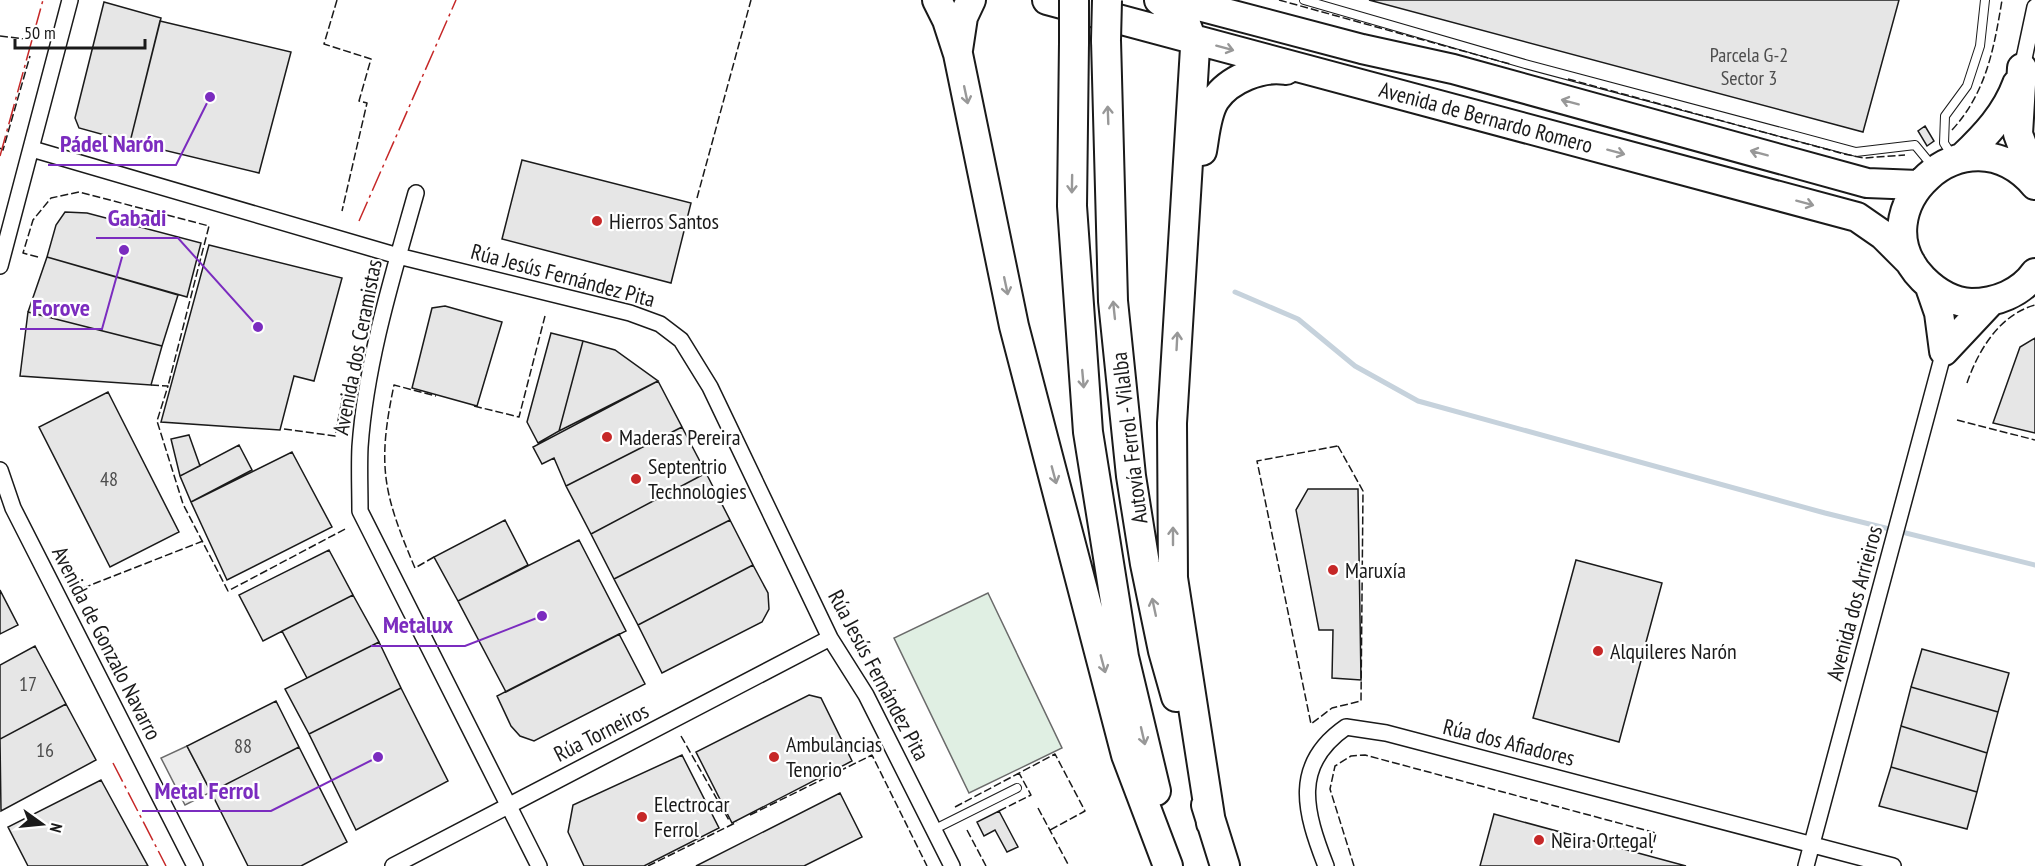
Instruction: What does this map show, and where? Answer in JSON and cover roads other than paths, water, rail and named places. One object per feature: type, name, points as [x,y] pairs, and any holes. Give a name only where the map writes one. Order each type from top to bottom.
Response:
[{"type":"highway","points":[[937,0],[947,20],[958,54],[1020,348],[1126,755],[1168,866]]},
{"type":"highway","points":[[958,54],[963,17],[970,0]]},
{"type":"highway","name":"Avenida de Bernardo Romero","points":[[1047,0],[1857,217],[1883,235],[1930,286]]},
{"type":"highway","name":"Autovía Ferrol - Vilalba","points":[[1074,0],[1072,206],[1088,432],[1124,657],[1159,806],[1176,866]]},
{"type":"highway","name":"Autovía Ferrol - Vilalba","points":[[1107,0],[1113,301],[1131,476],[1145,564],[1163,651],[1225,866]]},
{"type":"highway","points":[[1237,0],[1251,11],[1362,49]]},
{"type":"highway","points":[[1139,24],[1171,1],[1184,19],[1195,48],[1172,423],[1173,578],[1211,823]]},
{"type":"highway","name":"Avenida de Bernardo Romero","points":[[1171,1],[1362,49],[1453,69],[1867,183],[1943,168],[1985,156],[2006,162],[2025,174],[2035,186]]},
{"type":"highway","points":[[1178,310],[1205,129],[1215,100],[1240,79],[1270,68],[1350,81]]},
{"type":"highway","points":[[1911,263],[1905,243],[1904,223],[1908,203],[1943,168],[1988,134],[2012,98],[2022,68]]},
{"type":"highway","points":[[2022,68],[2018,134],[2035,180]]},
{"type":"highway","points":[[1930,286],[1959,300],[1990,302],[2012,294],[2034,278]]},
{"type":"highway","points":[[1930,286],[1939,313],[1944,351]]},
{"type":"highway","points":[[1944,351],[1990,302]]},
{"type":"street","points":[[0,266],[70,0]]},
{"type":"street","points":[[2022,68],[2035,7]]},
{"type":"street","name":"Rúa Jesús Fernández Pita","points":[[32,149],[398,256],[630,313],[660,324],[681,340],[710,387],[740,445],[830,638],[866,695],[952,866]]},
{"type":"street","name":"Avenida dos Ceramistas","points":[[416,193],[398,256],[365,399],[360,447],[360,511],[539,866]]},
{"type":"street","name":"Avenida dos Arrieiros","points":[[1806,866],[1944,351]]},
{"type":"street","name":"Avenida de Gonzalo Navarro","points":[[0,470],[13,508],[195,866]]},
{"type":"street","name":"Rúa Torneiros","points":[[393,866],[830,638]]},
{"type":"street","name":"Rúa dos Afiadores","points":[[1326,866],[1312,829],[1307,802],[1309,774],[1317,753],[1331,737],[1346,727],[1386,733],[1812,845]]},
{"type":"street","points":[[1812,845],[1893,866]]},
{"type":"lane","points":[[1304,0],[1525,64],[1856,152],[1915,145],[1943,168]]},
{"type":"lane","points":[[1943,168],[1945,116],[1967,86],[1980,46],[1985,0]]},
{"type":"lane","points":[[933,830],[1017,788]]},
{"type":"waterway","points":[[1235,292],[1298,319],[1355,366],[1418,401],[1825,513],[2035,565]]},
{"type":"place","name":"Pádel Narón","points":[[210,97]]},
{"type":"place","name":"Hierros Santos","points":[[597,221]]},
{"type":"place","name":"Forove","points":[[124,250]]},
{"type":"place","name":"Gabadi","points":[[258,327]]},
{"type":"place","name":"Maderas Pereira","points":[[607,437]]},
{"type":"place","name":"Septentrio Technologies","points":[[636,479]]},
{"type":"place","name":"Maruxía","points":[[1333,570]]},
{"type":"place","name":"Metalux","points":[[542,616]]},
{"type":"place","name":"Alquileres Narón","points":[[1598,651]]},
{"type":"place","name":"Metal Ferrol","points":[[378,757]]},
{"type":"place","name":"Ambulancias Tenorio","points":[[774,757]]},
{"type":"place","name":"Electrocar Ferrol","points":[[642,817]]},
{"type":"place","name":"Neira Ortegal","points":[[1539,840]]}]
